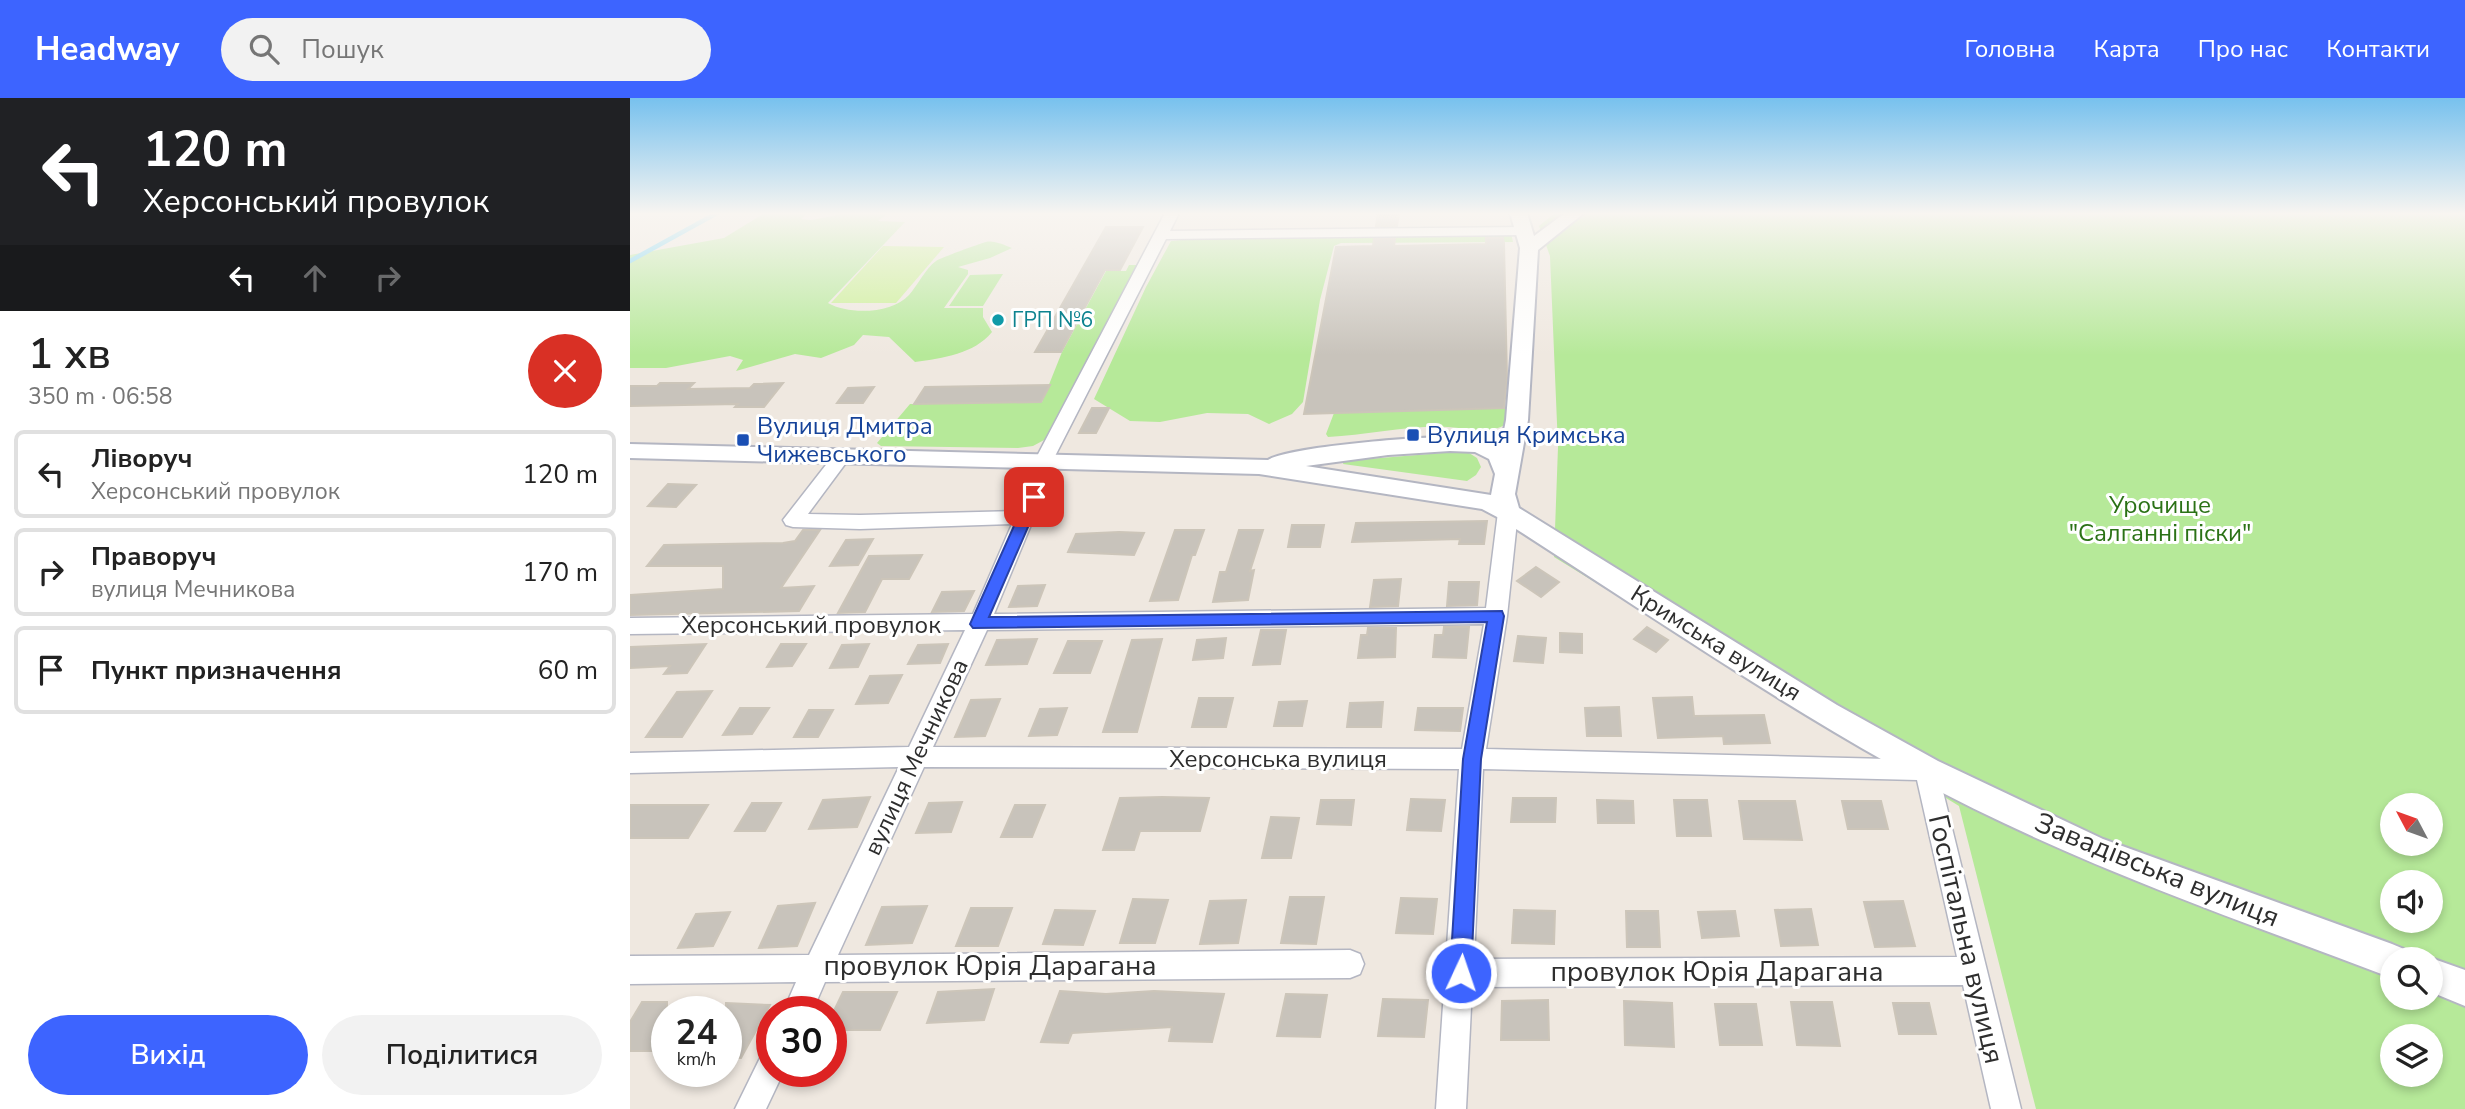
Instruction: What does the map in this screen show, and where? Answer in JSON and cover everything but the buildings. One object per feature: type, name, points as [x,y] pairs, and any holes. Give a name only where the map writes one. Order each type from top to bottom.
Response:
[{"type":"street","name":"вулиця Мечникова","points":[[804,996],[979,624],[1042,477],[1044,460],[1149,260]]},
{"type":"street","points":[[1451,1109],[1472,759],[1496,616],[1508,512],[1503,494],[1517,420],[1522,260]]},
{"type":"street","name":"Кримська вулиця","points":[[1259,466],[1412,445],[1475,444],[1511,430],[1517,420]]},
{"type":"street","points":[[1475,444],[1496,453],[1504,463],[1507,475]]},
{"type":"street","name":"Кримська вулиця","points":[[630,451],[1259,466],[1487,502],[1508,512],[1827,713],[1927,770]]},
{"type":"street","points":[[842,456],[793,520],[860,522],[1025,517]]},
{"type":"street","points":[[1312,457],[1309,466],[1311,470],[1325,478]]},
{"type":"street","points":[[1465,499],[1487,490],[1507,475]]},
{"type":"street","name":"Херсонський провулок","points":[[630,626],[1496,616]]},
{"type":"street","name":"Херсонська вулиця","points":[[630,763],[915,757],[1472,759],[1927,770]]},
{"type":"street","name":"Завадівська вулиця","points":[[1927,770],[2093,850],[2380,957]]},
{"type":"street","name":"Госпітальна вулиця","points":[[1927,770],[2006,1109]]},
{"type":"street","name":"провулок Юрія Дарагана","points":[[630,970],[1350,964]]},
{"type":"street","name":"провулок Юрія Дарагана","points":[[1461,973],[1973,971]]},
{"type":"street","points":[[2443,980],[2465,988]]},
{"type":"street","points":[[750,1109],[761,1087]]},
{"type":"green space","points":[[630,260],[869,260],[828,303],[847,309],[870,311],[902,301],[937,260],[982,260],[958,267],[968,270],[968,274],[944,308],[983,308],[983,317],[992,332],[967,350],[947,357],[915,362],[889,337],[863,335],[854,345],[821,358],[795,354],[736,371],[743,360],[730,356],[666,368],[630,368]]},
{"type":"green space","points":[[870,260],[933,260],[896,303],[831,303]]},
{"type":"green space","points":[[1161,260],[1330,260],[1320,300],[1303,402],[1292,414],[1269,424],[1248,414],[1207,413],[1160,422],[1130,421],[1094,399]]},
{"type":"green space","name":"Урочище \"Салганні піски\"","points":[[1550,260],[2465,260],[2465,1109],[2036,1109],[1959,806],[1554,557],[1558,447]]},
{"type":"green space","points":[[1129,265],[1141,265],[1046,439],[1033,446],[1018,448],[881,446],[877,443],[910,404],[1042,402],[1062,352],[1106,271],[1126,271]]},
{"type":"green space","points":[[1003,274],[983,306],[949,306],[970,275]]},
{"type":"green space","points":[[1507,408],[1506,424],[1493,429],[1433,427],[1328,437],[1326,434],[1334,413]]},
{"type":"green space","points":[[1466,451],[1477,458],[1481,467],[1476,475],[1467,481],[1343,464],[1344,461]]},
{"type":"place","name":"ГРП №6","points":[[998,320]]},
{"type":"place","name":"Вулиця Кримська","points":[[1413,435]]},
{"type":"place","name":"Вулиця Дмитра Чижевського","points":[[743,440]]},
{"type":"route","points":[[1034,497],[979,624],[1496,616],[1472,759],[1461,973]]}]
